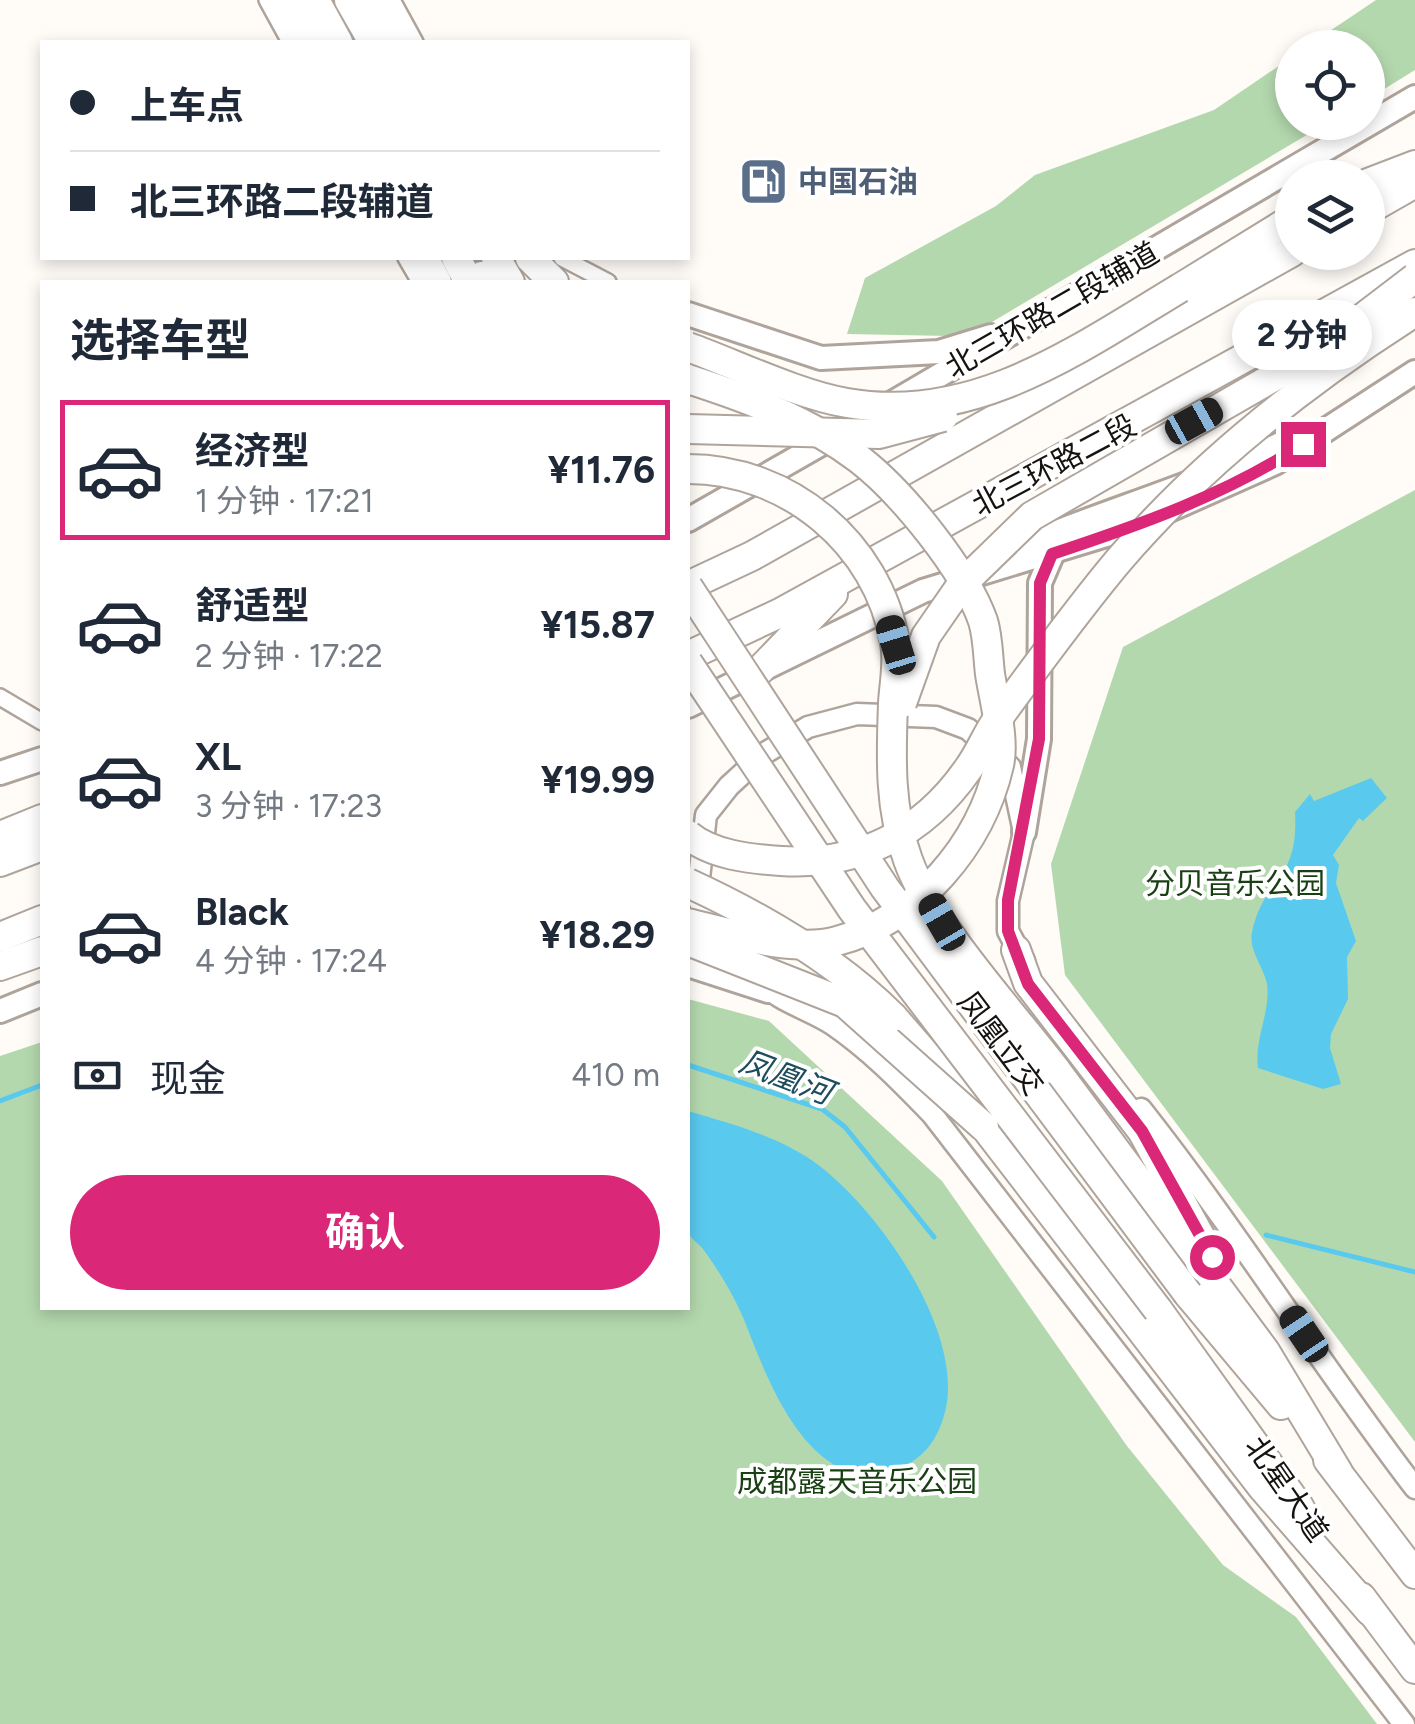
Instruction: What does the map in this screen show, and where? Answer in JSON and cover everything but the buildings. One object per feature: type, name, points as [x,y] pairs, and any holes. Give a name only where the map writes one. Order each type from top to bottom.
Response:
[{"type":"highway","points":[[285,0],[307,40]]},
{"type":"highway","points":[[315,0],[337,40]]},
{"type":"highway","points":[[349,0],[372,40]]},
{"type":"highway","points":[[376,0],[398,40]]},
{"type":"highway","points":[[1385,176],[1415,165]]},
{"type":"highway","points":[[1385,200],[1415,183]]},
{"type":"highway","points":[[690,430],[880,434],[974,408],[1275,229]]},
{"type":"highway","points":[[459,260],[482,273]]},
{"type":"highway","points":[[532,260],[552,280]]},
{"type":"highway","points":[[690,585],[752,556],[1275,262]]},
{"type":"highway","name":"北三环路二段","points":[[690,658],[1196,388],[1415,264]]},
{"type":"highway","points":[[892,733],[926,636],[962,584],[1032,516],[1322,349],[1415,278]]},
{"type":"highway","points":[[690,837],[700,845],[754,859],[820,864],[875,851],[933,808],[968,770],[996,720],[1120,560],[1225,454],[1351,353],[1415,312]]},
{"type":"highway","points":[[690,348],[846,403],[925,408],[1029,376]]},
{"type":"highway","points":[[690,380],[788,416],[859,459],[910,509],[942,549],[983,621],[1000,761],[977,827],[952,869],[867,929],[835,942],[760,941],[690,924]]},
{"type":"highway","points":[[690,470],[728,472],[786,491],[836,528],[876,580],[896,645],[892,801],[908,863],[942,922],[1265,1351]]},
{"type":"highway","points":[[758,672],[853,574]]},
{"type":"highway","name":"凤凰立交","points":[[690,589],[885,888],[1188,1294]]},
{"type":"highway","name":"凤凰立交","points":[[690,662],[852,909],[1149,1320]]},
{"type":"highway","points":[[0,836],[40,820]]},
{"type":"highway","points":[[0,862],[40,847]]},
{"type":"highway","points":[[690,884],[751,912],[866,991],[1149,1320],[1262,1486],[1415,1691]]},
{"type":"highway","points":[[0,937],[40,921]]},
{"type":"highway","points":[[690,942],[846,1003],[984,1127]]},
{"type":"highway","points":[[1016,950],[1028,984],[1142,1131],[1338,1472]]},
{"type":"highway","points":[[0,966],[40,952]]},
{"type":"highway","name":"北星大道","points":[[1188,1294],[1338,1472],[1410,1567]]},
{"type":"highway","name":"北星大道","points":[[1149,1320],[1415,1669]]},
{"type":"highway","points":[[1262,1486],[1370,1610]]},
{"type":"main road","name":"北三环路二段辅道","points":[[690,519],[1415,97]]},
{"type":"main road","points":[[690,315],[821,358],[939,352],[1032,322]]},
{"type":"main road","points":[[690,705],[1061,527],[1157,495],[1286,441],[1415,372]]},
{"type":"main road","points":[[923,591],[1129,528],[1275,463],[1387,388]]},
{"type":"main road","points":[[1024,832],[1039,739],[1040,583],[1052,554]]},
{"type":"main road","points":[[0,773],[40,760]]},
{"type":"main road","points":[[690,966],[768,991]]},
{"type":"main road","points":[[0,1011],[40,995]]},
{"type":"street","points":[[267,0],[289,40]]},
{"type":"street","points":[[324,0],[347,40]]},
{"type":"street","points":[[392,0],[415,40]]},
{"type":"street","points":[[566,260],[604,280]]},
{"type":"street","points":[[0,697],[40,721]]},
{"type":"street","points":[[1404,1724],[932,1114],[869,1050],[814,1012],[768,991],[706,918],[697,896],[706,815],[729,786],[779,744],[808,726],[857,714],[936,717],[968,729],[1010,767],[1024,832],[1008,900],[1008,931],[1016,950],[1224,1214],[1344,1395],[1415,1488]]},
{"type":"green space","points":[[1376,0],[1415,0],[1415,70],[1385,89],[1385,30],[1331,30]]},
{"type":"green space","points":[[1275,69],[1275,140],[1298,140],[992,322],[950,336],[847,334],[865,278],[996,206],[1035,175],[1214,110]]},
{"type":"green space","name":"分贝音乐公园","points":[[1415,490],[1415,1442],[1065,975],[1051,864],[1123,647]]},
{"type":"green space","name":"成都露天音乐公园","points":[[690,1000],[769,1021],[942,1181],[1127,1446],[1223,1565],[1296,1617],[1377,1724],[0,1724],[0,1056],[40,1043],[40,1310],[690,1310]]},
{"type":"water","points":[[1371,778],[1387,798],[1363,821],[1359,818],[1333,855],[1339,865],[1336,883],[1356,941],[1347,957],[1348,999],[1331,1034],[1330,1048],[1341,1084],[1323,1089],[1258,1068],[1268,994],[1252,945],[1252,932],[1264,900],[1292,853],[1295,812],[1310,794],[1314,801]]},
{"type":"water","points":[[690,1112],[793,1149],[832,1177],[859,1203],[908,1270],[928,1306],[941,1343],[948,1379],[945,1412],[927,1449],[894,1470],[866,1474],[841,1468],[820,1454],[784,1409],[730,1290],[693,1239]]},
{"type":"waterway","name":"凤凰河","points":[[690,1066],[822,1109],[845,1127],[934,1237]]},
{"type":"waterway","name":"凤凰河","points":[[0,1101],[40,1086]]},
{"type":"waterway","name":"凤凰河","points":[[1266,1235],[1415,1272]]},
{"type":"place","name":"中国石油","points":[[763,181]]},
{"type":"route","points":[[1212,1257],[1142,1131],[1028,984],[1008,931],[1008,900],[1039,739],[1040,583],[1052,554],[1129,528],[1275,463],[1303,444]]}]
